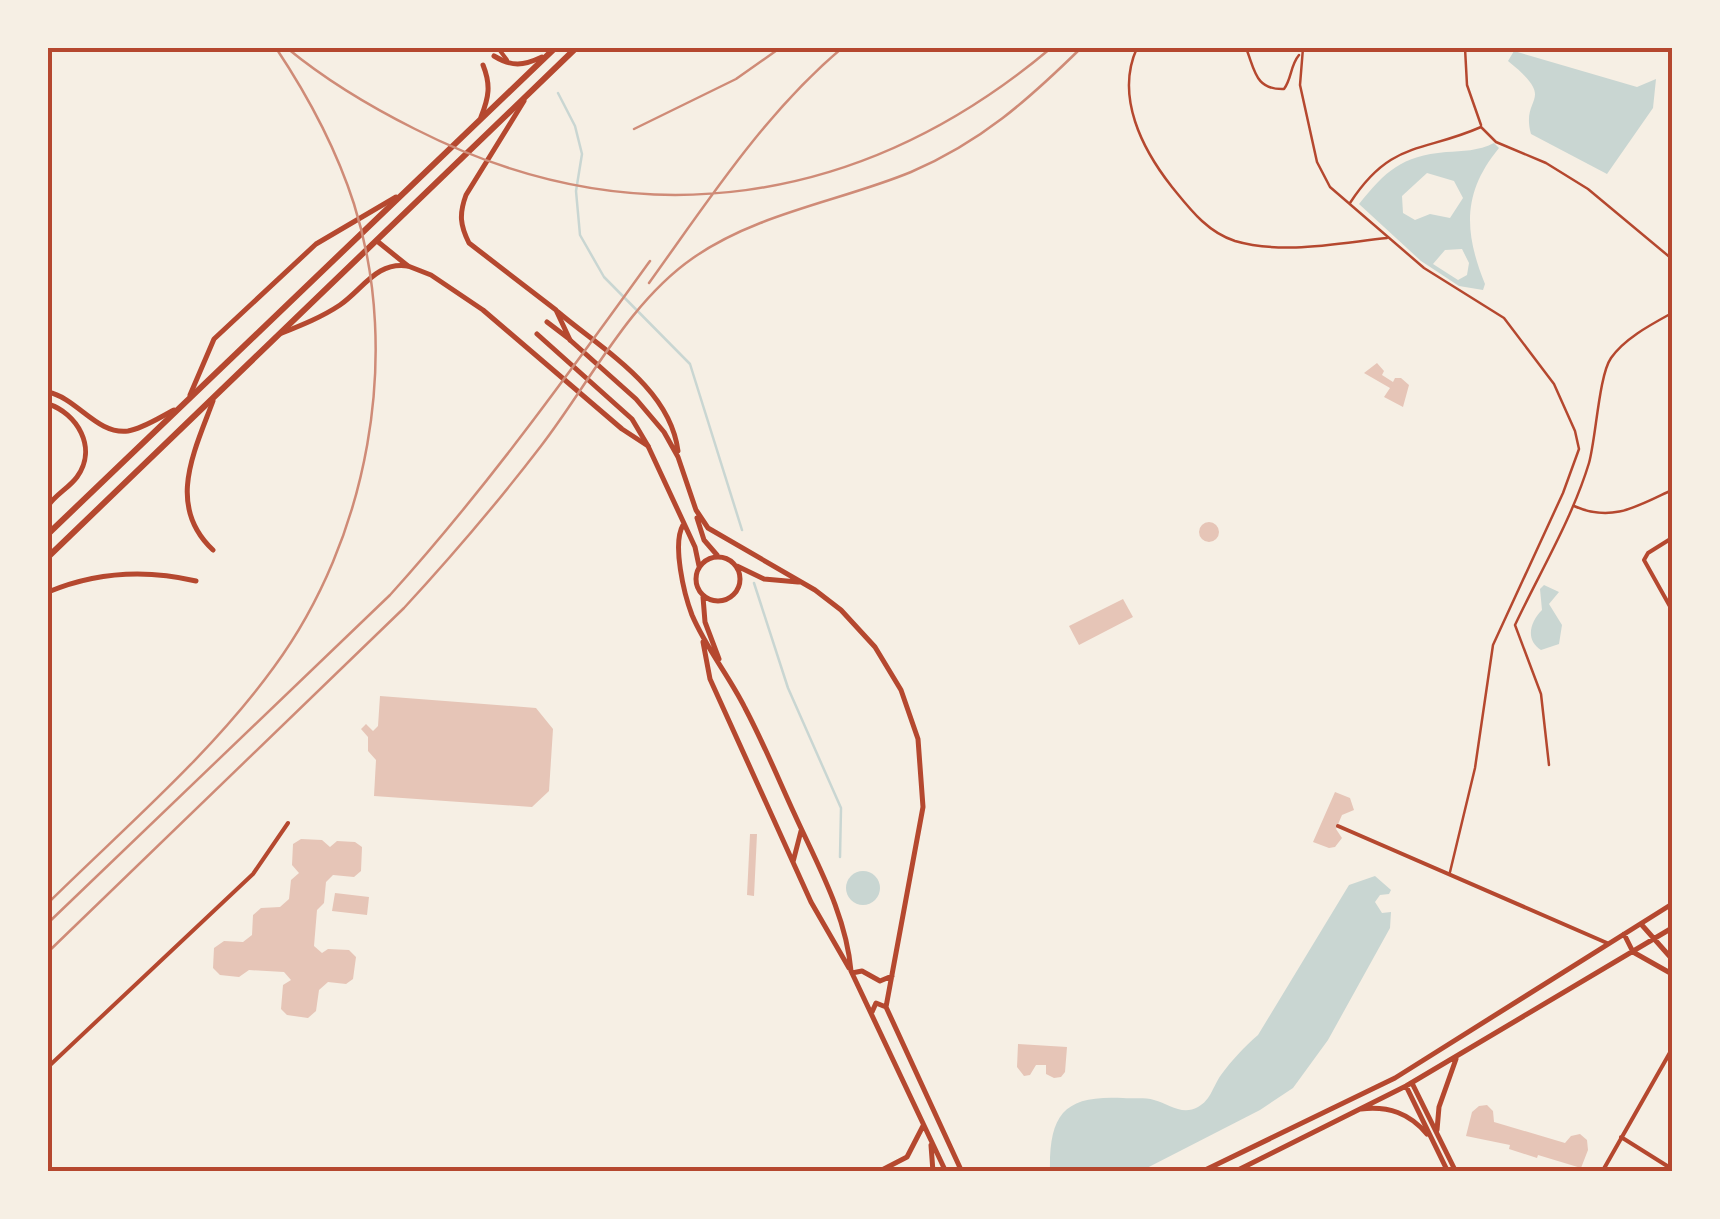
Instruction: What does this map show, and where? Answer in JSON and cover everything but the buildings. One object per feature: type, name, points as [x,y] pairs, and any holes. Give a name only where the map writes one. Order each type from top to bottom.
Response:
[{"type":"highway","points":[[48,557],[576,48]]},
{"type":"highway","points":[[48,534],[552,51]]},
{"type":"main road","points":[[494,56],[525,65],[552,51]]},
{"type":"main road","points":[[478,125],[489,98],[490,81],[483,65]]},
{"type":"main road","points":[[528,94],[466,195],[460,211],[469,243],[645,385],[669,417],[704,540],[719,556],[764,579],[800,582]]},
{"type":"main road","points":[[190,398],[214,338],[316,244],[418,182]]},
{"type":"main road","points":[[377,241],[408,266],[431,275],[484,310],[622,429],[648,446]]},
{"type":"main road","points":[[274,335],[342,303],[382,269],[408,266]]},
{"type":"main road","points":[[556,310],[570,340]]},
{"type":"main road","points":[[547,322],[636,400],[664,432],[678,457]]},
{"type":"main road","points":[[537,334],[632,419],[667,480],[695,547],[700,566],[696,584],[703,596],[705,622],[723,671]]},
{"type":"main road","points":[[48,392],[72,401],[102,425],[119,431],[137,428],[180,408]]},
{"type":"main road","points":[[213,550],[191,521],[185,486],[216,392]]},
{"type":"main road","points":[[48,404],[74,420],[82,433],[85,453],[76,479],[48,506]]},
{"type":"main road","points":[[680,516],[696,510]]},
{"type":"main road","points":[[696,510],[714,533],[841,610],[875,647],[901,690],[918,739],[923,790],[921,824],[886,1007]]},
{"type":"main road","points":[[683,525],[678,534],[683,583],[702,634],[746,709],[801,829],[848,938],[851,972]]},
{"type":"main road","points":[[700,566],[719,556]]},
{"type":"main road","points":[[703,596],[720,601],[733,596],[740,578],[736,565]]},
{"type":"main road","points":[[48,592],[114,574],[147,573],[196,581]]},
{"type":"main road","points":[[702,634],[710,679],[821,922],[851,972],[946,1172]]},
{"type":"main road","points":[[793,862],[801,829]]},
{"type":"main road","points":[[1201,1172],[1395,1078],[1672,904]]},
{"type":"main road","points":[[1641,924],[1672,959]]},
{"type":"main road","points":[[1234,1172],[1409,1084],[1672,928]]},
{"type":"main road","points":[[1624,934],[1633,952],[1672,974]]},
{"type":"main road","points":[[851,972],[862,972],[880,981],[892,976]]},
{"type":"main road","points":[[872,1015],[876,1003],[886,1007],[962,1172]]},
{"type":"main road","points":[[1437,1134],[1439,1107],[1457,1056]]},
{"type":"main road","points":[[1409,1084],[1437,1134],[1452,1172]]},
{"type":"main road","points":[[1416,1098],[1434,1144]]},
{"type":"main road","points":[[1357,1109],[1396,1111],[1418,1124],[1452,1172]]},
{"type":"main road","points":[[878,1172],[907,1156],[924,1125]]},
{"type":"main road","points":[[930,1138],[933,1172]]},
{"type":"street","points":[[498,48],[511,64]]},
{"type":"street","points":[[1137,48],[1129,66],[1128,87],[1140,138],[1159,172],[1212,229],[1240,242],[1267,245],[1389,238]]},
{"type":"street","points":[[1246,48],[1257,80],[1274,90],[1284,90],[1290,81],[1291,66],[1302,50]]},
{"type":"street","points":[[1465,48],[1467,86],[1482,127],[1496,142],[1546,163],[1588,189],[1672,259]]},
{"type":"street","points":[[1302,50],[1300,85],[1317,162],[1330,187],[1424,268],[1504,318],[1554,384],[1579,449],[1564,493],[1494,644],[1474,768],[1449,874]]},
{"type":"street","points":[[1350,204],[1385,163],[1400,153],[1464,136],[1482,127]]},
{"type":"street","points":[[1549,765],[1541,694],[1515,624],[1573,506],[1588,464],[1604,373],[1611,357],[1641,330],[1672,313]]},
{"type":"street","points":[[1573,506],[1610,515],[1634,510],[1672,490]]},
{"type":"street","points":[[1672,538],[1648,553],[1644,560],[1672,606]]},
{"type":"street","points":[[48,1067],[253,874],[288,822]]},
{"type":"street","points":[[1338,826],[1607,943]]},
{"type":"street","points":[[1602,1172],[1672,1049]]},
{"type":"street","points":[[1621,1137],[1672,1169]]},
{"type":"shaded area","points":[[1514,51],[1637,87],[1656,79],[1653,108],[1607,174],[1531,134],[1529,121],[1535,92],[1508,61]]},
{"type":"shaded area","points":[[1494,143],[1499,148],[1478,181],[1470,213],[1483,290],[1459,286],[1421,261],[1359,204],[1387,174],[1417,157]],"holes":[[[1427,173],[1454,181],[1463,198],[1450,218],[1430,214],[1415,220],[1403,213],[1402,196]],[[1462,249],[1469,263],[1467,275],[1458,280],[1433,264],[1445,250]]]},
{"type":"shaded area","points":[[1544,585],[1559,592],[1549,604],[1562,625],[1559,644],[1541,650],[1531,631],[1542,610],[1540,589]]},
{"type":"shaded area","points":[[863,871],[875,876],[880,888],[875,900],[863,905],[851,900],[846,888],[851,876]]},
{"type":"shaded area","points":[[1375,876],[1391,890],[1375,902],[1382,913],[1391,912],[1390,928],[1328,1040],[1293,1088],[1260,1110],[1141,1171],[1050,1171],[1057,1122],[1074,1104],[1103,1098],[1150,1099],[1186,1110],[1202,1104],[1229,1064],[1258,1035],[1349,885]]},
{"type":"waterway","points":[[558,93],[575,126],[582,154],[576,191],[580,235],[604,277],[690,364],[742,530]]},
{"type":"waterway","points":[[754,583],[788,688],[841,808],[840,857]]},
{"type":"railway","points":[[48,903],[195,760],[274,667],[306,617],[333,562],[353,504],[375,384],[375,322],[368,262],[339,163],[276,48]]},
{"type":"railway","points":[[287,48],[381,111],[498,164],[582,186],[664,195],[746,190],[826,173],[904,143],[979,101],[1051,48]]},
{"type":"railway","points":[[634,129],[736,79],[780,48]]},
{"type":"railway","points":[[649,283],[762,130],[842,48]]},
{"type":"railway","points":[[48,952],[404,608],[508,488],[629,321],[670,276],[693,258],[744,230],[911,172],[960,147],[1022,102],[1081,48]]},
{"type":"railway","points":[[48,923],[390,595],[492,474],[650,261]]}]
